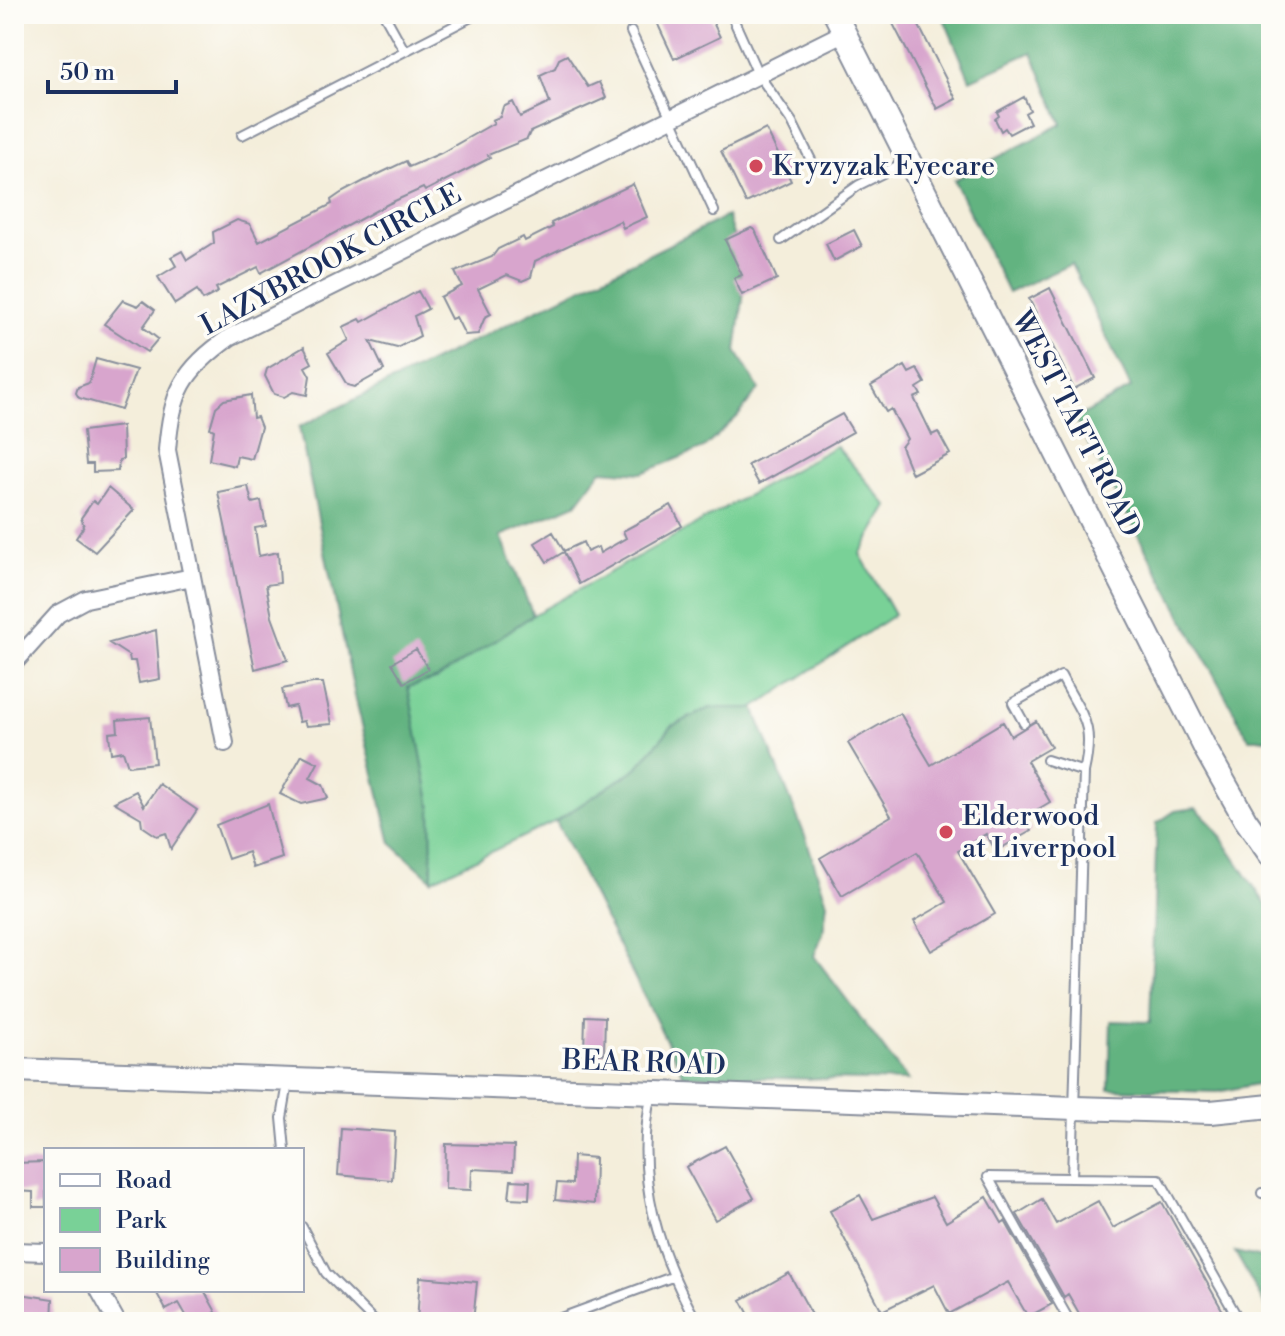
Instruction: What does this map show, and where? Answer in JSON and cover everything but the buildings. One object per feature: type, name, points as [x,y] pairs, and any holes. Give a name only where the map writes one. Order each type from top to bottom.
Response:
[{"type":"street","name":"LAZYBROOK CIRCLE","points":[[225,743],[167,450],[171,409],[183,378],[201,358],[230,337],[758,74],[840,23]]},
{"type":"street","name":"WEST TAFT ROAD","points":[[840,23],[1206,750],[1266,823],[1271,856]]},
{"type":"street","points":[[14,663],[58,614],[86,599],[192,577]]},
{"type":"street","name":"BEAR ROAD","points":[[14,1070],[1211,1112],[1271,1106]]},
{"type":"street","points":[[14,1251],[44,1252]]},
{"type":"street","points":[[100,1292],[117,1322]]},
{"type":"lane","points":[[384,14],[404,50]]},
{"type":"lane","points":[[242,135],[477,14]]},
{"type":"lane","points":[[731,14],[758,74],[792,122],[813,164]]},
{"type":"lane","points":[[631,32],[714,211]]},
{"type":"lane","points":[[781,240],[859,185],[910,159]]},
{"type":"lane","points":[[1024,723],[1013,703],[1061,676],[1088,726],[1091,741],[1084,772],[1072,1178]]},
{"type":"lane","points":[[1047,760],[1084,772]]},
{"type":"lane","points":[[285,1148],[282,1118],[289,1079]]},
{"type":"lane","points":[[652,1093],[646,1118],[645,1164],[655,1225],[672,1277],[697,1322]]},
{"type":"lane","points":[[1070,1322],[988,1177],[1159,1179],[1240,1322]]},
{"type":"lane","points":[[304,1231],[326,1273],[375,1322]]},
{"type":"lane","points":[[550,1322],[672,1277]]},
{"type":"green space","points":[[942,14],[1271,14],[1271,739],[1249,739],[1075,419],[1131,388],[1071,264],[1008,293],[954,180],[1062,124],[1032,52],[970,80]]},
{"type":"green space","points":[[727,216],[739,253],[743,299],[736,351],[759,389],[738,416],[704,448],[642,473],[602,470],[576,504],[501,536],[533,615],[438,678],[408,687],[431,807],[432,880],[391,843],[355,696],[299,427]]},
{"type":"green space","points":[[836,446],[888,506],[860,554],[894,615],[754,708],[710,708],[672,726],[637,768],[556,821],[432,880],[431,807],[408,687],[438,678],[533,615]]},
{"type":"green space","points":[[710,708],[754,708],[807,841],[827,903],[823,933],[814,956],[908,1081],[684,1076],[556,821],[637,768],[672,726]]},
{"type":"green space","points":[[1196,808],[1212,824],[1271,912],[1271,1081],[1218,1092],[1109,1089],[1111,1021],[1150,1022],[1157,823],[1175,811]]},
{"type":"green space","points":[[1235,1252],[1271,1260],[1271,1316]]},
{"type":"place","name":"Kryzyzak Eyecare","points":[[756,166]]},
{"type":"place","name":"Elderwood at Liverpool","points":[[946,832]]}]
